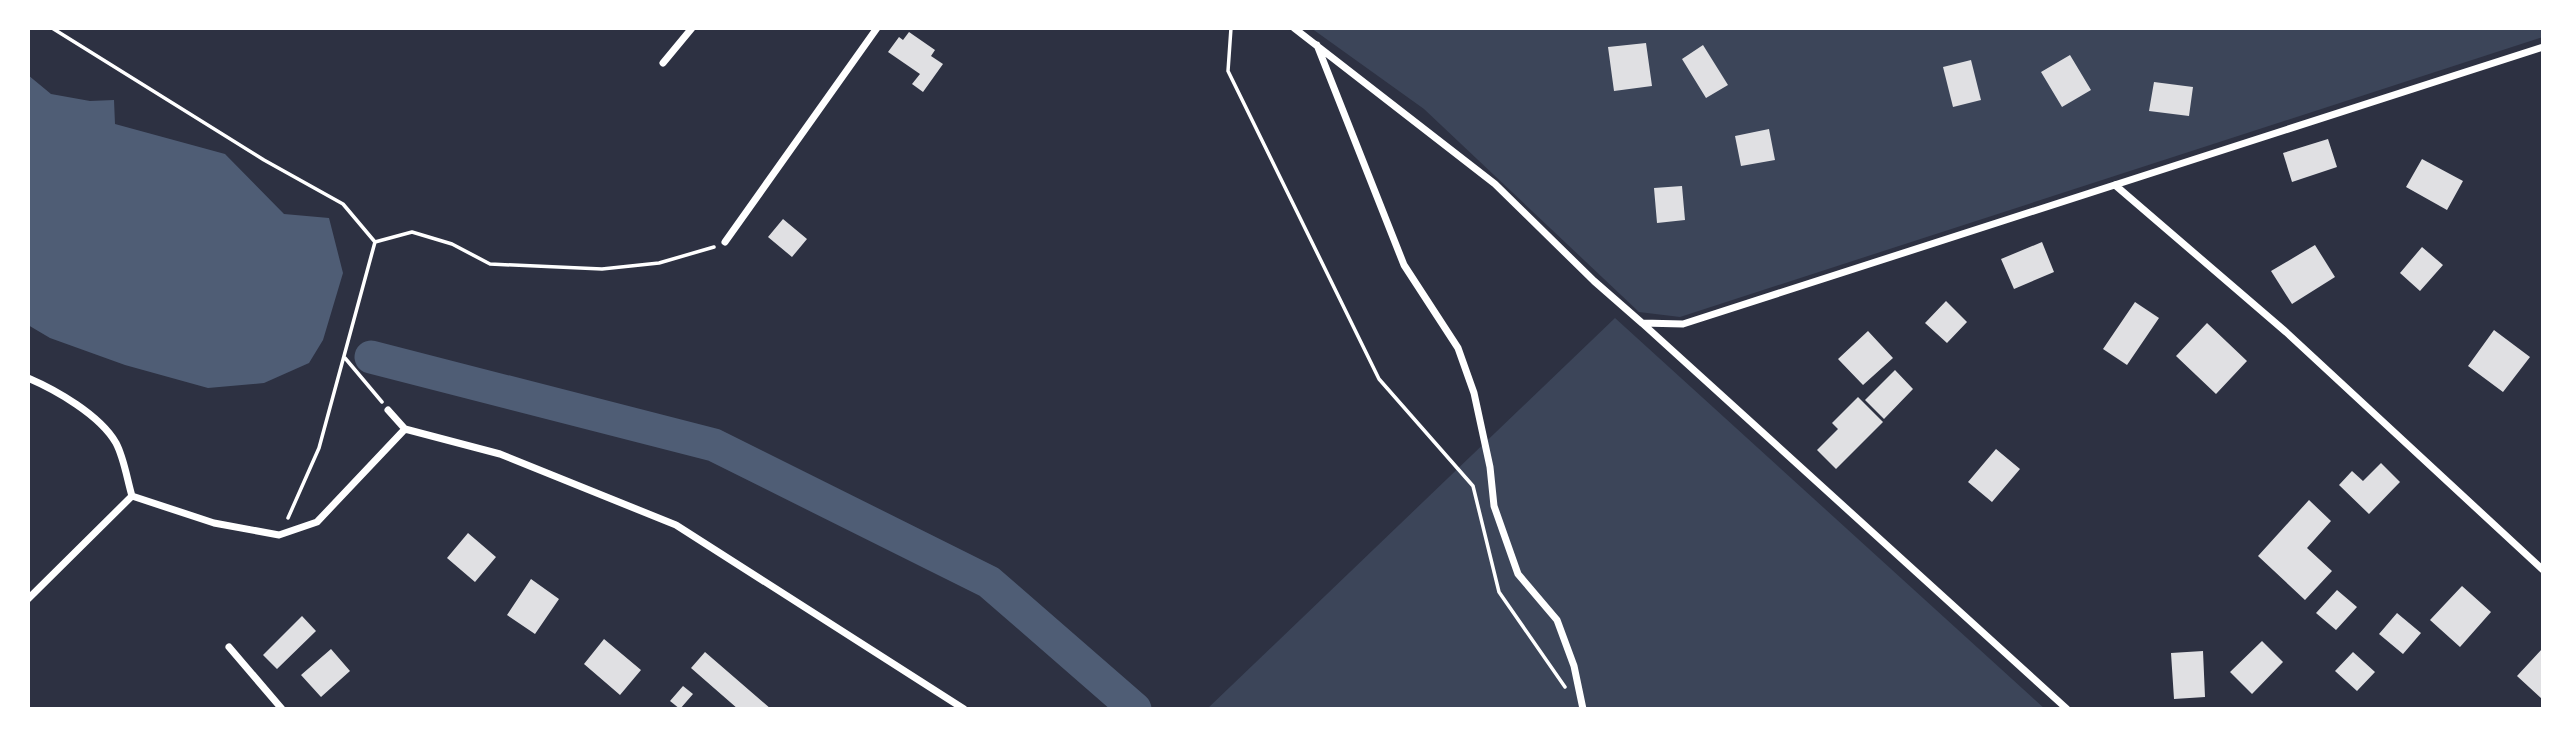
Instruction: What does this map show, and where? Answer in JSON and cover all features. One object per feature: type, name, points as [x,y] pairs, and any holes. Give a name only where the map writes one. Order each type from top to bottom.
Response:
[{"type":"street","points":[[663,63],[692,28]]},
{"type":"street","points":[[725,242],[877,28]]},
{"type":"street","points":[[1294,28],[1316,42],[1495,184],[1642,323],[2067,709]]},
{"type":"street","points":[[1316,42],[1404,265],[1458,348],[1474,393],[1490,467],[1494,506],[1518,575],[1557,620],[1574,666],[1583,709]]},
{"type":"street","points":[[1642,323],[1683,324],[2543,47]]},
{"type":"street","points":[[2115,185],[2286,332],[2543,570]]},
{"type":"street","points":[[28,378],[56,390],[82,408],[116,442],[132,496]]},
{"type":"street","points":[[388,410],[405,429],[500,454],[676,525],[964,709]]},
{"type":"street","points":[[132,496],[214,523],[279,536],[317,522],[405,429]]},
{"type":"street","points":[[28,599],[132,496]]},
{"type":"street","points":[[229,647],[282,709]]},
{"type":"path","points":[[52,28],[264,160],[343,204],[375,242]]},
{"type":"path","points":[[1231,28],[1228,71],[1379,379],[1473,486],[1499,592],[1569,694]]},
{"type":"path","points":[[375,242],[412,232],[452,244],[490,264],[602,269],[659,263],[696,254],[725,242]]},
{"type":"path","points":[[279,536],[318,448],[375,242]]},
{"type":"path","points":[[345,358],[388,410]]},
{"type":"shaded area","points":[[1311,28],[2543,28],[2543,37],[1680,317],[1639,312],[1424,109]]},
{"type":"shaded area","points":[[28,75],[51,94],[90,101],[114,100],[115,124],[225,154],[284,214],[329,218],[343,273],[323,340],[309,363],[264,383],[208,388],[125,365],[50,338],[28,325]]},
{"type":"shaded area","points":[[1615,318],[2045,709],[1207,709]]},
{"type":"building","points":[[909,32],[935,50],[931,56],[943,64],[923,92],[912,84],[920,74],[888,52],[899,37],[903,40]]},
{"type":"building","points":[[1646,43],[1652,86],[1614,91],[1608,47]]},
{"type":"building","points":[[1703,45],[1728,85],[1706,98],[1682,59]]},
{"type":"building","points":[[2070,55],[2091,90],[2062,107],[2041,72]]},
{"type":"building","points":[[1971,60],[1981,100],[1953,107],[1943,67]]},
{"type":"building","points":[[2154,82],[2193,87],[2189,116],[2149,111]]},
{"type":"building","points":[[1769,129],[1775,160],[1741,166],[1735,136]]},
{"type":"building","points":[[2328,139],[2337,167],[2292,182],[2283,153]]},
{"type":"building","points":[[2422,159],[2463,181],[2447,210],[2406,187]]},
{"type":"building","points":[[1682,186],[1685,220],[1657,223],[1654,188]]},
{"type":"building","points":[[783,219],[807,239],[792,257],[768,237]]},
{"type":"building","points":[[2042,242],[2054,272],[2014,289],[2001,259]]},
{"type":"building","points":[[2315,245],[2335,277],[2292,304],[2271,271]]},
{"type":"building","points":[[2422,247],[2443,265],[2420,291],[2400,273]]},
{"type":"building","points":[[1946,301],[1967,322],[1947,343],[1925,323]]},
{"type":"building","points":[[2135,302],[2159,318],[2127,365],[2103,349]]},
{"type":"building","points":[[2207,323],[2247,361],[2216,394],[2176,356]]},
{"type":"building","points":[[2494,330],[2530,357],[2503,392],[2468,366]]},
{"type":"building","points":[[1868,331],[1893,358],[1863,385],[1838,359]]},
{"type":"building","points":[[1895,370],[1913,389],[1884,419],[1865,400]]},
{"type":"building","points":[[1858,397],[1883,422],[1836,469],[1817,450],[1838,429],[1832,423]]},
{"type":"building","points":[[1996,449],[2020,469],[1992,502],[1968,482]]},
{"type":"building","points":[[2381,463],[2400,482],[2369,514],[2339,485],[2352,471],[2363,481]]},
{"type":"building","points":[[2309,500],[2331,521],[2307,548],[2332,571],[2305,600],[2258,556]]},
{"type":"building","points":[[468,533],[496,557],[475,582],[447,558]]},
{"type":"building","points":[[531,579],[559,599],[535,634],[507,615]]},
{"type":"building","points":[[2462,586],[2491,612],[2460,647],[2430,620]]},
{"type":"building","points":[[2337,590],[2357,607],[2336,630],[2316,613]]},
{"type":"building","points":[[2397,613],[2421,633],[2403,654],[2379,634]]},
{"type":"building","points":[[302,616],[316,631],[277,669],[263,655]]},
{"type":"building","points":[[604,639],[641,670],[620,695],[584,664]]},
{"type":"building","points":[[2262,641],[2283,662],[2252,694],[2230,672]]},
{"type":"building","points":[[2543,648],[2543,700],[2517,676]]},
{"type":"building","points":[[331,649],[350,671],[321,697],[301,675]]},
{"type":"building","points":[[2203,651],[2205,697],[2174,699],[2171,653]]},
{"type":"building","points":[[705,652],[771,709],[738,709],[691,668]]},
{"type":"building","points":[[2353,652],[2375,672],[2357,691],[2335,671]]},
{"type":"building","points":[[683,686],[693,694],[680,709],[670,701]]},
{"type":"waterway","points":[[371,357],[714,445],[989,582],[1135,709]]}]
